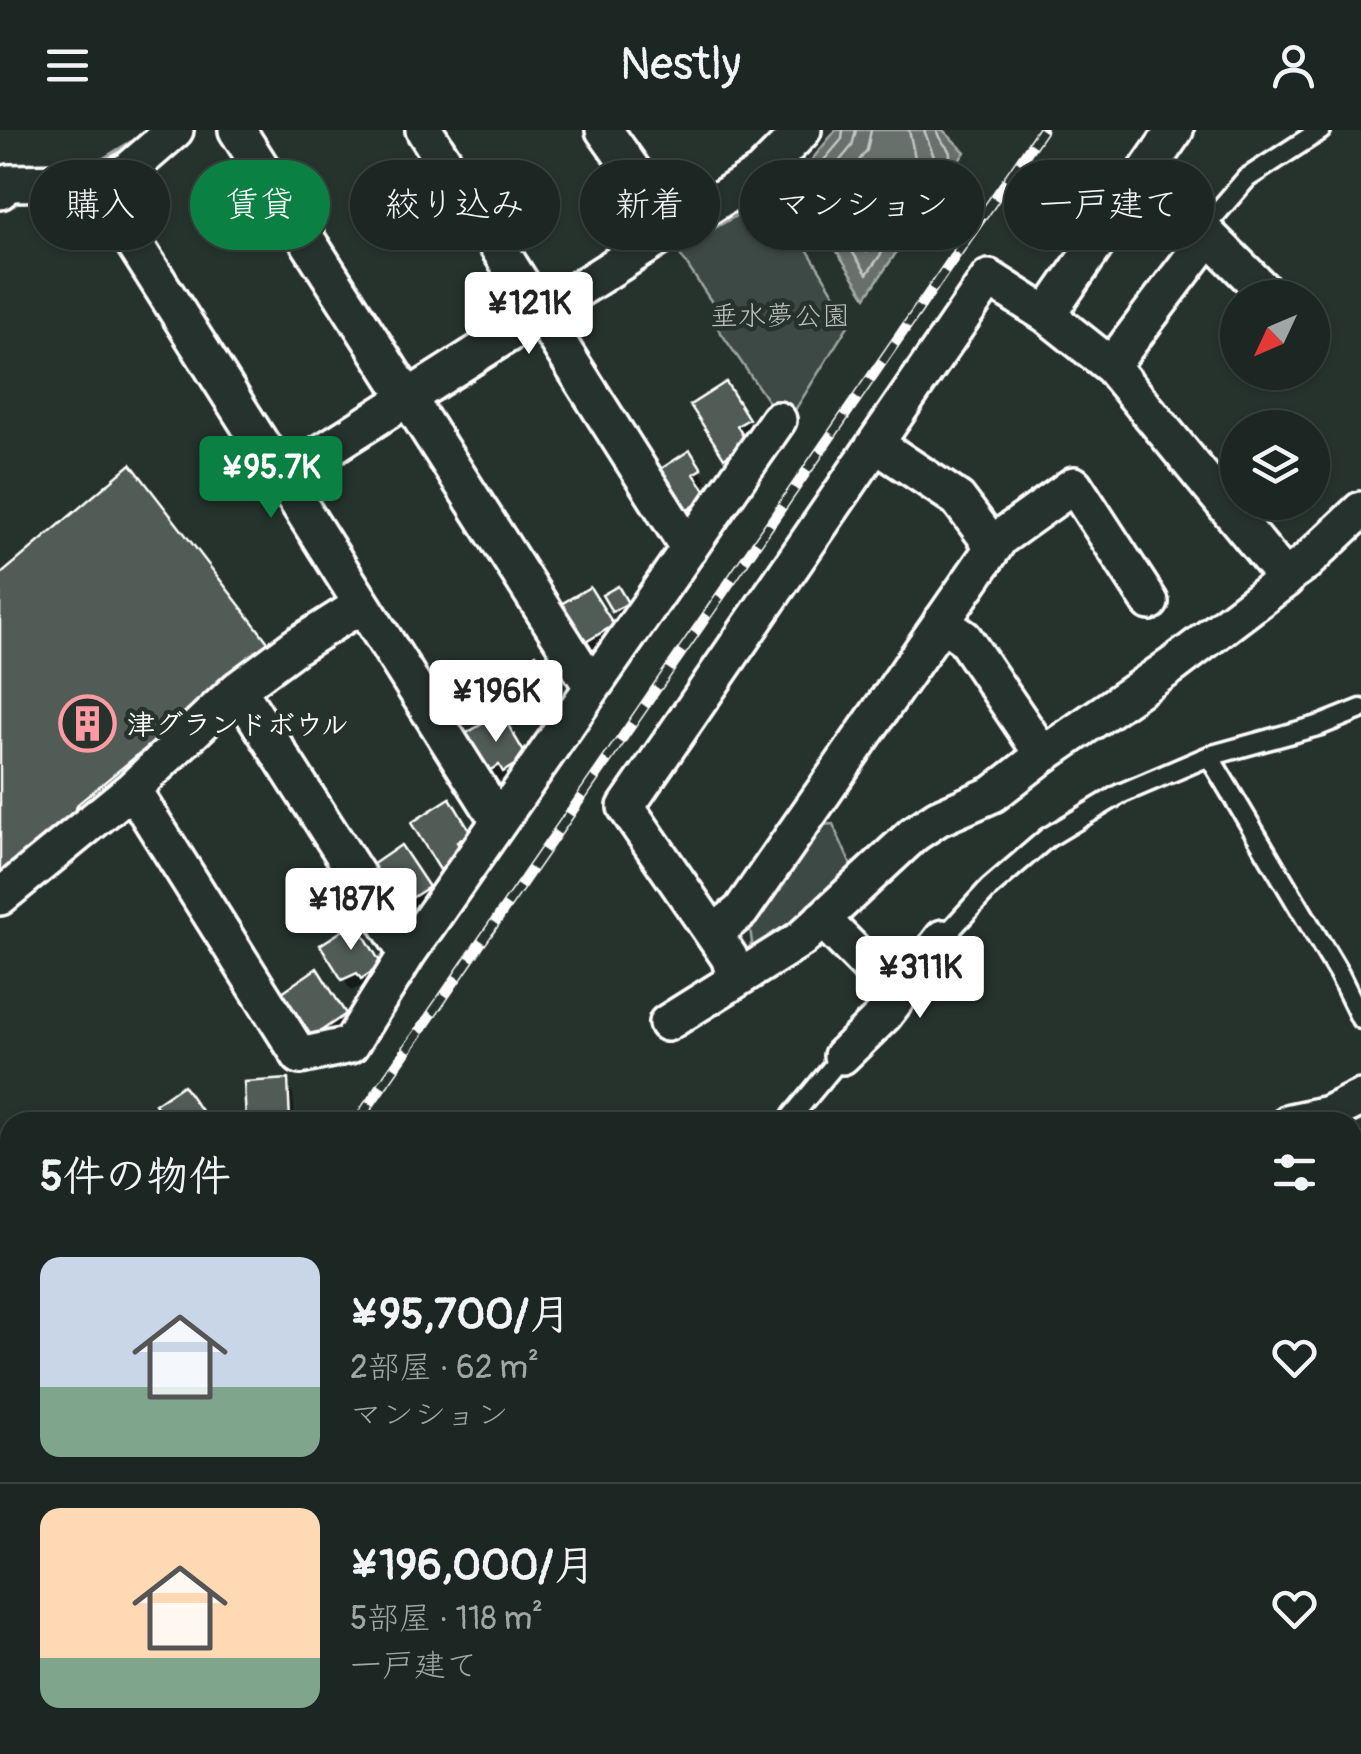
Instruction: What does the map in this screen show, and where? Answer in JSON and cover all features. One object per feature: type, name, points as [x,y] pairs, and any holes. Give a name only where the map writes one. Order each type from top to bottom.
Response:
[{"type":"street","points":[[140,160],[175,130]]},
{"type":"street","points":[[237,130],[592,685]]},
{"type":"street","points":[[424,130],[689,548]]},
{"type":"street","points":[[604,130],[625,160]]},
{"type":"street","points":[[720,199],[761,173],[803,130]]},
{"type":"street","points":[[1047,316],[1175,130]]},
{"type":"street","points":[[0,191],[9,182],[30,181]]},
{"type":"street","points":[[1214,241],[1253,280]]},
{"type":"street","points":[[138,250],[499,822]]},
{"type":"street","points":[[282,478],[641,250]]},
{"type":"street","points":[[1111,366],[1198,250]]},
{"type":"street","points":[[667,1023],[801,939],[914,834],[938,818],[993,794],[1173,666],[1286,579],[1111,366],[990,278],[626,806],[730,957],[736,979]]},
{"type":"street","points":[[132,789],[300,1056],[350,1044],[406,954],[778,420]]},
{"type":"street","points":[[876,445],[958,499],[994,547]]},
{"type":"street","points":[[713,934],[742,910],[1000,538],[1074,485],[1150,602]]},
{"type":"street","points":[[1284,576],[1306,563],[1361,510]]},
{"type":"street","points":[[0,897],[132,789],[238,689],[361,605]]},
{"type":"street","points":[[942,622],[964,638],[1044,755]]},
{"type":"street","points":[[238,689],[406,954]]},
{"type":"street","points":[[822,919],[898,996]]},
{"type":"street","points":[[842,1056],[898,996],[943,938]]},
{"type":"street","points":[[1332,1112],[1361,1098]]},
{"type":"lane","points":[[1214,215],[1247,178],[1321,130]]},
{"type":"lane","points":[[943,938],[989,888],[1047,838],[1120,794],[1209,756],[1320,725],[1361,708]]},
{"type":"lane","points":[[1209,756],[1339,974],[1361,1019]]},
{"type":"lane","points":[[795,1112],[842,1056]]},
{"type":"green space","name":"垂水夢公園","points":[[740,214],[740,250],[808,250],[851,321],[785,426],[713,321],[717,310],[677,250],[720,250],[720,225]]},
{"type":"green space","points":[[833,824],[853,870],[794,931],[744,954],[752,943],[749,920],[784,885],[821,825]]},
{"type":"water","points":[[836,130],[943,130],[965,152],[960,160],[812,160]]},
{"type":"water","points":[[836,250],[898,250],[866,297]]},
{"type":"building","points":[[726,382],[749,419],[737,426],[747,442],[724,458],[690,405]]},
{"type":"building","points":[[690,450],[702,469],[694,474],[709,496],[683,513],[656,472]]},
{"type":"building","name":"津グランドボウル","points":[[131,464],[271,646],[79,803],[62,831],[0,874],[0,575]]},
{"type":"building","points":[[618,586],[628,603],[612,612],[602,595]]},
{"type":"building","points":[[590,587],[614,625],[579,646],[556,607]]},
{"type":"building","points":[[536,654],[560,690],[527,712],[503,676]]},
{"type":"building","points":[[501,713],[527,757],[503,772],[499,765],[485,773],[465,734]]},
{"type":"building","points":[[450,798],[471,833],[457,842],[465,854],[440,870],[411,823]]},
{"type":"building","points":[[401,845],[429,887],[396,908],[369,867]]},
{"type":"building","points":[[356,922],[382,965],[361,979],[357,973],[342,980],[320,945]]},
{"type":"building","points":[[317,968],[346,1014],[312,1037],[282,992]]},
{"type":"building","points":[[288,1079],[290,1112],[246,1112],[244,1082]]},
{"type":"building","points":[[183,1085],[202,1112],[160,1112],[155,1104]]},
{"type":"waterway","points":[[108,160],[132,145]]},
{"type":"railway","points":[[364,1112],[1042,130]]},
{"type":"place","name":"津グランドボウル","points":[[88,724]]}]
